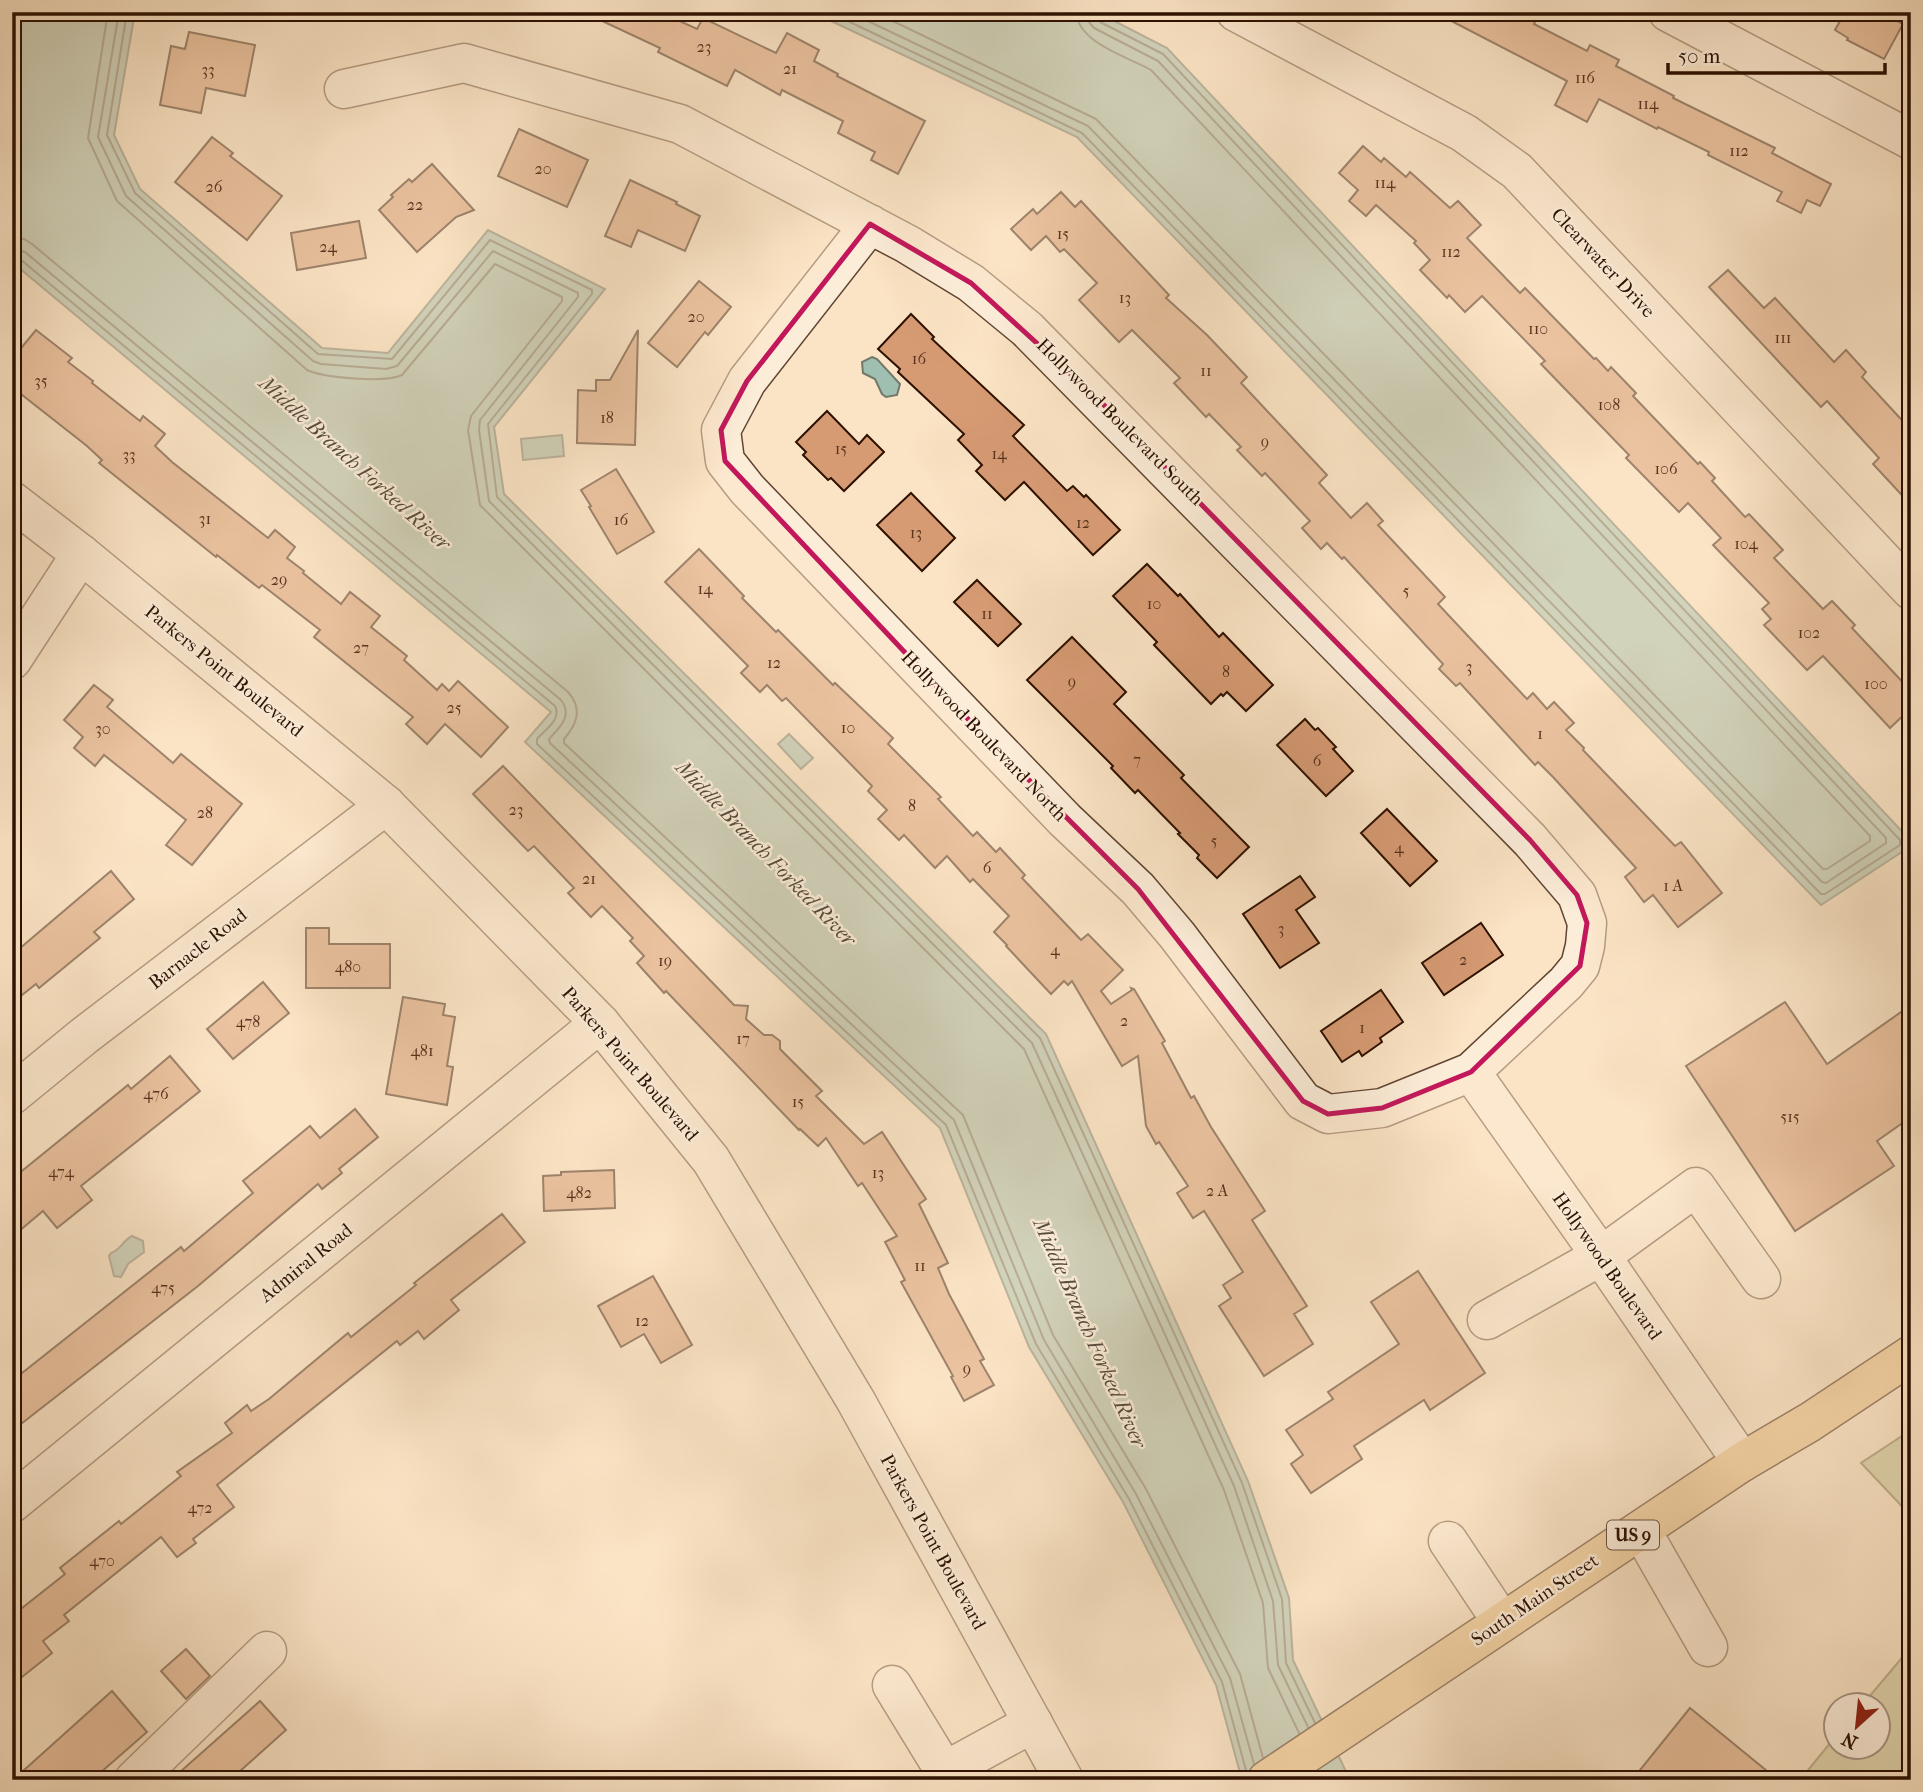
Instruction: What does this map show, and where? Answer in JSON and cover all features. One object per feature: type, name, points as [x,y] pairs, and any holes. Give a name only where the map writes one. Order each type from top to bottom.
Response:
[{"type":"highway","name":"South Main Street","points":[[1266,1780],[1742,1462],[1810,1422],[1911,1355]]},
{"type":"street","name":"Clearwater Drive","points":[[1236,12],[1464,133],[1517,170],[1911,590]]},
{"type":"street","points":[[1668,12],[1911,140]]},
{"type":"street","name":"Hollywood Boulevard South","points":[[344,89],[464,63],[680,124],[870,224],[971,283],[1027,328],[1530,840],[1577,895],[1587,923],[1580,966],[1566,983],[1471,1072]]},
{"type":"street","name":"Hollywood Boulevard North","points":[[870,224],[747,381],[721,430],[725,461],[747,489],[1065,820],[1138,889],[1177,935],[1303,1101],[1328,1114],[1382,1108],[1471,1072]]},
{"type":"street","name":"Parkers Point Boulevard","points":[[12,500],[386,805],[600,1023],[711,1160],[856,1401],[1064,1780]]},
{"type":"street","points":[[12,660],[81,554]]},
{"type":"street","name":"Barnacle Road","points":[[12,1095],[386,805]]},
{"type":"street","name":"Admiral Road","points":[[12,1503],[600,1023]]},
{"type":"street","name":"Hollywood Boulevard","points":[[1471,1072],[1742,1462]]},
{"type":"street","points":[[1487,1320],[1601,1256],[1696,1187],[1761,1279]]},
{"type":"street","points":[[1641,1530],[1708,1647]]},
{"type":"street","points":[[1448,1541],[1502,1622]]},
{"type":"street","points":[[134,1780],[267,1651]]},
{"type":"street","points":[[892,1685],[948,1776],[1033,1723]]},
{"type":"highlighted area","points":[[870,224],[971,283],[1100,401],[1530,840],[1577,895],[1587,923],[1580,966],[1471,1072],[1382,1108],[1328,1114],[1303,1101],[1138,889],[959,710],[725,461],[721,430],[747,381]]},
{"type":"green space","points":[[1911,1430],[1911,1516],[1861,1463]]},
{"type":"green space","points":[[1911,1647],[1911,1780],[1800,1780],[1822,1753],[1822,1760],[1892,1760],[1892,1690],[1875,1690]]},
{"type":"water","name":"Middle Branch Forked River","points":[[12,12],[135,12],[114,135],[140,189],[322,348],[388,353],[488,230],[605,289],[494,427],[504,494],[1046,1034],[1248,1481],[1289,1598],[1293,1660],[1350,1780],[1242,1780],[1216,1685],[1123,1502],[1029,1347],[940,1128],[525,742],[551,712],[12,262]]},
{"type":"water","points":[[812,12],[1097,12],[1167,48],[1911,841],[1911,846],[1821,905],[1077,137]]},
{"type":"water","points":[[872,357],[900,384],[897,395],[886,397],[875,379],[863,373],[862,362]]},
{"type":"water","points":[[562,435],[564,456],[523,460],[521,439]]},
{"type":"water","points":[[789,734],[813,758],[801,769],[778,744]]},
{"type":"water","points":[[132,1236],[143,1241],[144,1252],[128,1264],[121,1277],[114,1276],[109,1256]]},
{"type":"building","points":[[583,12],[660,12],[697,29],[703,18],[776,53],[787,33],[819,50],[814,61],[838,74],[837,76],[925,121],[898,174],[871,160],[875,152],[838,133],[843,121],[782,90],[780,95],[735,70],[727,86],[658,52],[660,48]]},
{"type":"building","points":[[1434,12],[1540,12],[1534,24],[1587,51],[1590,45],[1619,60],[1616,66],[1674,96],[1673,98],[1775,148],[1772,153],[1831,184],[1820,206],[1807,200],[1801,213],[1777,201],[1782,192],[1708,155],[1709,152],[1599,99],[1587,122],[1555,105],[1567,81]]},
{"type":"building","points":[[1845,12],[1881,12],[1903,24],[1884,59],[1847,40],[1848,38],[1835,30]]},
{"type":"building","points":[[189,32],[255,45],[245,96],[206,88],[201,113],[160,105],[171,46],[185,49]]},
{"type":"building","points":[[519,129],[588,160],[567,207],[498,176]]},
{"type":"building","points":[[212,137],[233,153],[230,156],[282,196],[247,240],[175,182]]},
{"type":"building","points":[[1363,146],[1381,162],[1384,158],[1406,177],[1410,172],[1450,208],[1458,201],[1481,225],[1467,238],[1520,293],[1525,288],[1594,359],[1608,371],[1611,367],[1636,393],[1633,396],[1698,464],[1700,462],[1715,478],[1712,481],[1745,517],[1749,514],[1783,550],[1774,558],[1823,609],[1832,601],[1855,625],[1852,628],[1911,691],[1911,708],[1890,728],[1823,656],[1807,670],[1764,625],[1771,619],[1762,609],[1769,603],[1713,545],[1721,538],[1688,503],[1679,512],[1626,458],[1629,455],[1541,364],[1545,361],[1482,296],[1465,312],[1420,270],[1430,260],[1414,243],[1416,241],[1376,205],[1366,216],[1349,201],[1358,190],[1339,173]]},
{"type":"building","points":[[432,164],[474,210],[456,217],[417,252],[379,210],[409,179],[412,182]]},
{"type":"building","points":[[630,180],[700,216],[685,251],[638,230],[631,247],[605,236]]},
{"type":"building","points":[[1061,192],[1075,207],[1081,201],[1169,295],[1166,298],[1207,335],[1247,377],[1241,383],[1327,475],[1319,483],[1351,518],[1367,503],[1383,521],[1378,525],[1445,597],[1438,604],[1527,699],[1533,693],[1547,709],[1554,702],[1574,723],[1566,730],[1583,750],[1675,846],[1681,842],[1722,893],[1678,927],[1653,895],[1644,902],[1625,877],[1636,868],[1553,777],[1538,762],[1535,765],[1460,683],[1456,686],[1439,669],[1443,664],[1344,557],[1342,559],[1327,543],[1321,549],[1302,528],[1310,521],[1265,473],[1262,476],[1237,450],[1241,447],[1209,414],[1206,417],[1174,383],[1180,378],[1132,330],[1119,342],[1079,300],[1097,283],[1064,249],[1060,252],[1046,236],[1031,250],[1011,229],[1033,209],[1037,214]]},
{"type":"building","points":[[359,221],[366,258],[297,270],[291,233]]},
{"type":"building","points":[[1728,270],[1764,308],[1775,298],[1834,362],[1846,350],[1866,372],[1862,377],[1911,430],[1911,505],[1873,464],[1879,458],[1827,401],[1821,407],[1709,287]]},
{"type":"building","points":[[699,281],[731,307],[708,335],[705,332],[677,367],[648,343]]},
{"type":"building","points":[[911,314],[934,337],[932,339],[1024,425],[1013,436],[1067,491],[1073,486],[1084,497],[1086,495],[1120,530],[1093,555],[1024,482],[1005,500],[976,471],[982,465],[958,440],[964,434],[898,372],[900,369],[878,349]]},
{"type":"building","points":[[36,330],[72,358],[68,362],[93,381],[92,383],[140,421],[143,416],[165,434],[155,446],[172,462],[268,538],[275,530],[295,547],[287,558],[304,571],[303,573],[341,604],[350,592],[380,616],[371,627],[407,656],[404,660],[437,690],[442,684],[449,691],[458,681],[508,727],[481,757],[445,724],[427,744],[406,724],[413,717],[314,637],[320,630],[262,585],[259,588],[217,555],[216,557],[99,463],[102,460],[87,446],[12,387],[12,359]]},
{"type":"building","points":[[638,330],[635,445],[577,443],[578,390],[596,391],[596,380],[610,380]]},
{"type":"building","points":[[827,411],[859,444],[867,435],[884,452],[844,491],[831,478],[828,480],[803,455],[806,452],[796,442]]},
{"type":"building","points":[[616,469],[654,532],[617,554],[581,490]]},
{"type":"building","points":[[911,493],[955,538],[922,571],[877,525]]},
{"type":"building","points":[[699,549],[776,632],[778,630],[833,685],[835,683],[893,738],[888,744],[941,797],[938,799],[973,836],[977,832],[996,852],[1000,848],[1025,875],[1022,878],[1081,940],[1088,934],[1123,970],[1101,991],[1111,1004],[1132,990],[1131,988],[1134,989],[1165,1041],[1162,1043],[1191,1098],[1194,1096],[1265,1211],[1252,1220],[1307,1306],[1294,1314],[1313,1344],[1264,1376],[1219,1306],[1231,1298],[1223,1285],[1243,1272],[1204,1211],[1193,1218],[1177,1193],[1188,1186],[1159,1142],[1156,1144],[1146,1126],[1138,1056],[1122,1066],[1072,981],[1068,985],[1064,981],[1051,994],[994,932],[1009,916],[973,879],[970,882],[947,856],[935,868],[904,835],[899,840],[878,819],[887,810],[868,791],[872,786],[786,698],[782,701],[767,685],[760,692],[741,673],[748,666],[665,582]]},
{"type":"building","points":[[1147,564],[1178,596],[1180,594],[1219,637],[1223,633],[1273,685],[1246,711],[1227,692],[1211,704],[1154,645],[1157,642],[1113,596]]},
{"type":"building","points":[[977,580],[1021,624],[998,646],[954,602]]},
{"type":"building","points":[[1072,637],[1126,692],[1114,704],[1184,775],[1181,778],[1249,847],[1217,878],[1197,858],[1199,855],[1178,834],[1180,833],[1138,790],[1135,793],[1111,768],[1113,766],[1027,680]]},
{"type":"building","points":[[94,685],[113,700],[107,707],[173,763],[181,754],[242,804],[192,865],[166,845],[186,820],[104,755],[95,766],[74,748],[83,737],[64,720]]},
{"type":"building","points":[[1305,719],[1336,747],[1333,749],[1353,771],[1326,796],[1277,745]]},
{"type":"building","points":[[503,766],[734,1005],[748,1006],[746,1019],[764,1035],[772,1035],[780,1041],[780,1049],[822,1091],[816,1096],[864,1144],[882,1132],[926,1199],[919,1204],[948,1263],[938,1268],[984,1359],[980,1361],[994,1385],[964,1401],[901,1282],[905,1280],[885,1242],[897,1236],[862,1183],[858,1186],[826,1138],[818,1146],[799,1130],[637,963],[644,956],[630,941],[633,938],[602,906],[591,917],[568,893],[574,888],[534,846],[528,851],[473,794]]},
{"type":"building","points":[[1387,809],[1437,861],[1410,886],[1361,833]]},
{"type":"building","points":[[111,871],[134,899],[94,932],[100,938],[39,988],[36,984],[12,1003],[12,955]]},
{"type":"building","points":[[1300,876],[1315,897],[1296,910],[1319,943],[1280,968],[1243,914]]},
{"type":"building","points":[[1481,923],[1503,955],[1444,995],[1422,963]]},
{"type":"building","points":[[306,928],[329,928],[329,944],[390,944],[390,988],[306,988]]},
{"type":"building","points":[[263,982],[289,1013],[233,1059],[207,1029]]},
{"type":"building","points":[[1381,990],[1403,1022],[1380,1038],[1382,1042],[1362,1056],[1359,1051],[1342,1062],[1321,1031]]},
{"type":"building","points":[[403,997],[445,1004],[443,1015],[455,1017],[447,1066],[453,1067],[447,1105],[386,1094]]},
{"type":"building","points":[[1785,1002],[1827,1064],[1911,1005],[1911,1117],[1877,1141],[1894,1166],[1795,1231],[1686,1066]]},
{"type":"building","points":[[170,1056],[200,1091],[81,1186],[92,1200],[57,1228],[43,1211],[12,1237],[12,1179],[128,1085],[131,1089]]},
{"type":"building","points":[[355,1109],[378,1137],[339,1169],[342,1173],[322,1189],[318,1184],[198,1286],[12,1431],[12,1381],[181,1247],[184,1251],[253,1193],[243,1181],[310,1126],[320,1138]]},
{"type":"building","points":[[614,1170],[615,1208],[544,1211],[543,1176],[561,1175],[561,1172]]},
{"type":"building","points":[[502,1214],[525,1242],[451,1300],[459,1310],[424,1339],[418,1331],[400,1345],[397,1341],[217,1485],[234,1507],[193,1539],[196,1543],[177,1557],[161,1537],[64,1615],[69,1621],[43,1641],[52,1653],[12,1685],[12,1616],[65,1574],[60,1568],[181,1476],[177,1472],[232,1433],[225,1423],[247,1405],[251,1411],[269,1399],[348,1333],[351,1337]]},
{"type":"building","points":[[1418,1271],[1485,1373],[1430,1410],[1424,1400],[1354,1446],[1362,1459],[1311,1493],[1291,1464],[1303,1455],[1286,1430],[1333,1399],[1328,1392],[1399,1344],[1371,1302]]},
{"type":"building","points":[[653,1276],[692,1345],[661,1363],[644,1334],[621,1347],[598,1306]]},
{"type":"building","points":[[186,1649],[210,1676],[186,1699],[161,1671]]},
{"type":"building","points":[[112,1691],[147,1732],[92,1780],[13,1780]]},
{"type":"building","points":[[260,1701],[286,1730],[230,1780],[171,1780]]},
{"type":"building","points":[[1690,1708],[1778,1780],[1632,1780]]}]
